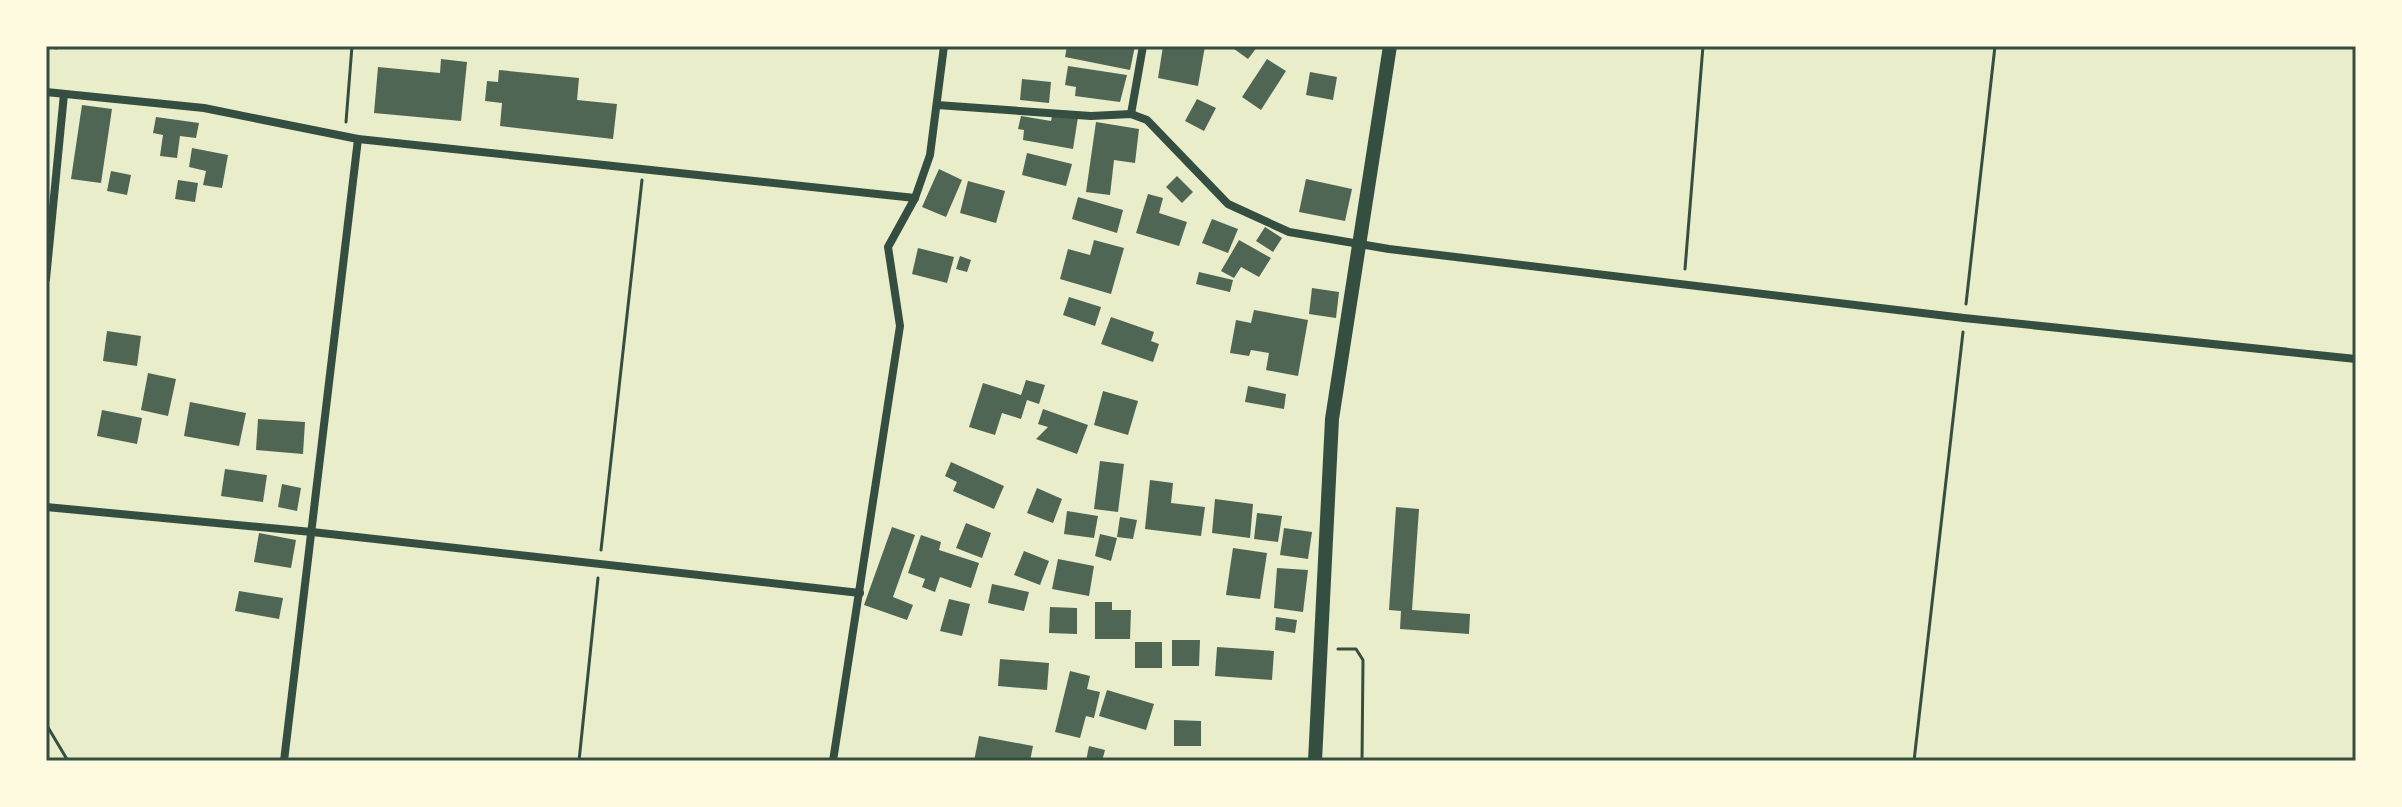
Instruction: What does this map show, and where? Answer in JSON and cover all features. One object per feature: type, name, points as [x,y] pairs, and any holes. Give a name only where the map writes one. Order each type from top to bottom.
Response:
[{"type":"main road","points":[[1315,761],[1332,419],[1390,46]]},
{"type":"street","points":[[833,761],[900,326],[888,247],[915,198],[930,155],[944,46]]},
{"type":"street","points":[[1131,114],[1143,46]]},
{"type":"street","points":[[46,92],[204,108],[358,139],[915,198]]},
{"type":"street","points":[[46,279],[64,94]]},
{"type":"street","points":[[937,105],[1091,116],[1131,114],[1147,120],[1228,204],[1289,232],[1389,249],[1964,318],[2356,359]]},
{"type":"street","points":[[284,761],[358,139]]},
{"type":"street","points":[[46,507],[312,532],[860,593]]},
{"type":"path","points":[[345,137],[352,46]]},
{"type":"path","points":[[1684,284],[1703,46]]},
{"type":"path","points":[[1914,761],[1995,46]]},
{"type":"path","points":[[579,761],[643,168]]},
{"type":"path","points":[[1320,648],[1356,649],[1363,660],[1362,761]]},
{"type":"path","points":[[46,724],[68,761]]},
{"type":"building","points":[[1067,46],[1135,46],[1130,70],[1065,57]]},
{"type":"building","points":[[1163,46],[1205,46],[1198,86],[1158,78]]},
{"type":"building","points":[[1230,46],[1258,46],[1248,59]]},
{"type":"building","points":[[441,59],[467,62],[461,121],[374,113],[378,67],[440,73]]},
{"type":"building","points":[[1267,59],[1286,71],[1261,110],[1242,97]]},
{"type":"building","points":[[1068,66],[1127,75],[1120,102],[1075,96],[1076,87],[1065,85]]},
{"type":"building","points":[[499,70],[579,78],[577,100],[617,104],[613,139],[500,126],[502,103],[485,101],[487,81],[498,82]]},
{"type":"building","points":[[1310,72],[1337,77],[1333,100],[1306,95]]},
{"type":"building","points":[[1022,79],[1051,82],[1049,103],[1020,100]]},
{"type":"building","points":[[1197,99],[1216,108],[1204,131],[1185,121]]},
{"type":"building","points":[[82,105],[112,109],[101,183],[71,179]]},
{"type":"building","points":[[1053,112],[1078,117],[1073,149],[1023,140],[1024,130],[1018,129],[1021,116],[1051,121]]},
{"type":"building","points":[[156,117],[199,123],[196,138],[180,136],[177,158],[160,156],[163,135],[153,133]]},
{"type":"building","points":[[1096,122],[1139,129],[1135,163],[1114,160],[1110,195],[1086,192]]},
{"type":"building","points":[[192,148],[228,155],[222,188],[203,185],[206,171],[189,167]]},
{"type":"building","points":[[1027,153],[1072,164],[1066,186],[1022,175]]},
{"type":"building","points":[[939,169],[962,180],[946,217],[922,207]]},
{"type":"building","points":[[111,171],[131,175],[127,195],[107,191]]},
{"type":"building","points":[[1177,176],[1193,192],[1182,203],[1166,187]]},
{"type":"building","points":[[1306,179],[1352,189],[1345,221],[1299,212]]},
{"type":"building","points":[[178,180],[198,183],[195,202],[175,199]]},
{"type":"building","points":[[968,181],[1005,191],[996,223],[960,213]]},
{"type":"building","points":[[1148,194],[1163,198],[1159,213],[1187,222],[1179,246],[1136,233]]},
{"type":"building","points":[[1078,197],[1123,210],[1117,233],[1072,219]]},
{"type":"building","points":[[1212,219],[1238,229],[1228,253],[1202,243]]},
{"type":"building","points":[[1265,227],[1282,238],[1273,252],[1256,241]]},
{"type":"building","points":[[1094,240],[1124,248],[1111,294],[1060,279],[1068,249],[1090,255]]},
{"type":"building","points":[[1239,240],[1271,258],[1259,277],[1241,267],[1234,278],[1221,271]]},
{"type":"building","points":[[918,248],[954,257],[947,283],[912,274]]},
{"type":"building","points":[[960,256],[971,260],[967,272],[956,269]]},
{"type":"building","points":[[1199,272],[1233,280],[1230,292],[1196,284]]},
{"type":"building","points":[[1312,288],[1339,292],[1336,318],[1309,314]]},
{"type":"building","points":[[1069,297],[1101,307],[1095,326],[1063,315]]},
{"type":"building","points":[[1254,310],[1308,320],[1298,376],[1266,370],[1269,353],[1251,350],[1249,356],[1230,353],[1236,320],[1251,323]]},
{"type":"building","points":[[1111,317],[1154,332],[1151,341],[1159,344],[1153,362],[1101,344]]},
{"type":"building","points":[[107,331],[141,336],[137,366],[103,361]]},
{"type":"building","points":[[148,373],[176,379],[168,416],[141,410]]},
{"type":"building","points":[[1026,380],[1045,385],[1039,404],[1027,400],[1021,419],[1002,413],[995,435],[969,427],[983,383],[1021,395]]},
{"type":"building","points":[[1248,386],[1286,394],[1284,409],[1245,402]]},
{"type":"building","points":[[1103,391],[1138,401],[1128,435],[1094,425]]},
{"type":"building","points":[[190,402],[246,413],[239,446],[184,436]]},
{"type":"building","points":[[1043,409],[1088,425],[1077,454],[1036,439],[1048,427],[1038,424]]},
{"type":"building","points":[[102,410],[142,418],[137,444],[97,436]]},
{"type":"building","points":[[258,419],[305,422],[303,454],[256,450]]},
{"type":"building","points":[[1100,461],[1124,464],[1118,512],[1094,509]]},
{"type":"building","points":[[951,462],[1004,486],[994,509],[953,491],[957,482],[945,476]]},
{"type":"building","points":[[225,469],[267,475],[263,502],[221,496]]},
{"type":"building","points":[[1150,480],[1173,483],[1171,503],[1205,507],[1201,536],[1145,529]]},
{"type":"building","points":[[282,484],[301,488],[297,511],[278,507]]},
{"type":"building","points":[[1037,488],[1062,499],[1053,523],[1027,513]]},
{"type":"building","points":[[1215,499],[1253,504],[1250,538],[1212,533]]},
{"type":"building","points":[[1396,507],[1419,509],[1412,610],[1470,614],[1469,634],[1400,629],[1401,611],[1389,610]]},
{"type":"building","points":[[1067,511],[1098,516],[1094,538],[1064,534]]},
{"type":"building","points":[[1257,513],[1282,516],[1278,542],[1254,539]]},
{"type":"building","points":[[1120,517],[1137,520],[1133,539],[1117,537]]},
{"type":"building","points":[[966,523],[991,533],[982,558],[956,548]]},
{"type":"building","points":[[892,527],[915,535],[893,597],[913,605],[907,620],[864,605]]},
{"type":"building","points":[[1284,528],[1312,532],[1308,559],[1280,555]]},
{"type":"building","points":[[259,533],[296,540],[291,568],[254,562]]},
{"type":"building","points":[[1100,534],[1117,538],[1111,561],[1095,556]]},
{"type":"building","points":[[921,535],[941,542],[939,550],[979,563],[971,588],[940,577],[935,592],[922,587],[925,579],[908,573]]},
{"type":"building","points":[[1233,548],[1267,553],[1260,599],[1226,595]]},
{"type":"building","points":[[1024,551],[1049,561],[1040,585],[1014,575]]},
{"type":"building","points":[[1058,559],[1094,566],[1089,596],[1052,589]]},
{"type":"building","points":[[1277,568],[1308,570],[1303,612],[1274,608]]},
{"type":"building","points":[[992,584],[1029,592],[1024,611],[988,603]]},
{"type":"building","points":[[239,591],[283,598],[279,619],[235,611]]},
{"type":"building","points":[[949,599],[970,604],[962,636],[940,631]]},
{"type":"building","points":[[1095,602],[1112,602],[1112,610],[1131,610],[1130,639],[1095,639]]},
{"type":"building","points":[[1050,607],[1077,608],[1077,634],[1049,633]]},
{"type":"building","points":[[1276,617],[1297,620],[1295,633],[1275,630]]},
{"type":"building","points":[[1172,640],[1200,640],[1199,666],[1172,666]]},
{"type":"building","points":[[1135,642],[1162,642],[1162,668],[1135,668]]},
{"type":"building","points":[[1217,647],[1274,651],[1272,680],[1215,676]]},
{"type":"building","points":[[1000,659],[1049,663],[1047,690],[998,686]]},
{"type":"building","points":[[1070,671],[1090,676],[1087,689],[1100,692],[1094,718],[1086,716],[1080,738],[1055,732]]},
{"type":"building","points":[[1107,690],[1154,704],[1146,730],[1099,716]]},
{"type":"building","points":[[1174,720],[1201,721],[1201,746],[1174,746]]},
{"type":"building","points":[[979,736],[1033,746],[1030,761],[974,761]]},
{"type":"building","points":[[1089,746],[1105,750],[1102,761],[1086,761]]}]
